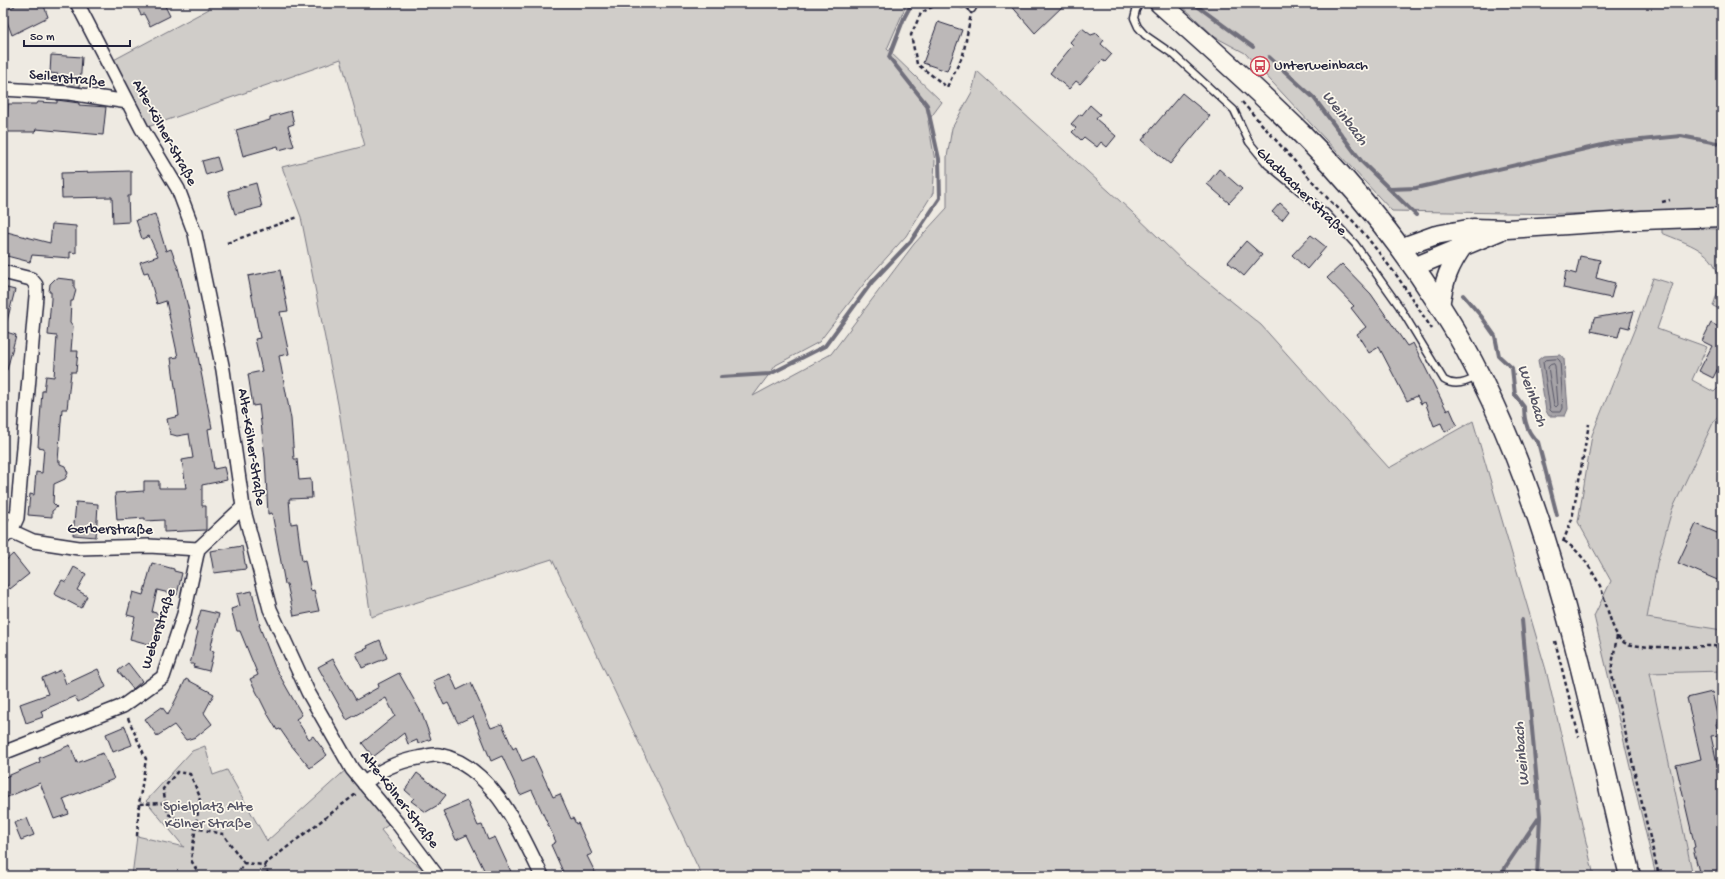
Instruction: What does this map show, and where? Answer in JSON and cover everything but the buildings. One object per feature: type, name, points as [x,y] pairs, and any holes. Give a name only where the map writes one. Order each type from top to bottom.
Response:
[{"type":"main road","points":[[1160,3],[1241,76],[1304,136],[1350,186],[1414,267],[1440,306],[1480,376],[1512,448],[1534,508],[1550,559],[1574,648],[1630,876]]},
{"type":"main road","points":[[1400,248],[1450,231],[1473,228],[1506,229],[1642,220],[1722,217]]},
{"type":"main road","points":[[1414,267],[1464,245],[1506,229]]},
{"type":"main road","points":[[1440,306],[1448,271],[1452,262],[1464,245]]},
{"type":"street","name":"Alte-Kölner-Straße","points":[[77,3],[142,129],[178,189],[195,234],[223,370],[244,507],[270,609],[308,692],[352,769],[398,824],[437,876]]},
{"type":"street","name":"Seilerstraße","points":[[3,89],[70,93],[128,102]]},
{"type":"street","points":[[3,272],[31,278],[36,285],[17,518],[7,535]]},
{"type":"street","points":[[198,549],[244,507]]},
{"type":"street","name":"Gerberstraße","points":[[7,535],[33,542],[79,548],[150,546],[198,549]]},
{"type":"street","name":"Weberstraße","points":[[3,753],[123,706],[164,677],[184,614],[198,549]]},
{"type":"street","points":[[365,785],[378,772],[407,760],[438,755],[451,759],[474,772],[498,796],[515,822],[542,876]]},
{"type":"lane","name":"Gladbacher Straße","points":[[1140,3],[1134,18],[1138,27],[1145,35],[1174,55],[1234,110],[1249,142],[1268,165],[1326,213],[1355,244],[1416,332],[1444,380],[1449,383],[1463,384],[1480,376]]},
{"type":"lane","points":[[3,514],[17,518]]},
{"type":"path","points":[[939,3],[973,6],[963,55],[947,87],[917,64],[911,35],[920,13],[939,3]]},
{"type":"path","points":[[1240,100],[1330,201],[1353,221],[1366,236],[1397,276],[1436,335]]},
{"type":"path","points":[[227,243],[298,217]]},
{"type":"path","points":[[1550,559],[1564,541],[1572,519],[1589,424]]},
{"type":"path","points":[[1564,541],[1584,558],[1597,580],[1617,636],[1624,643],[1643,646],[1722,647]]},
{"type":"path","points":[[1553,634],[1580,741]]},
{"type":"path","points":[[1617,636],[1611,671],[1659,876]]},
{"type":"path","points":[[123,706],[146,759],[138,804],[136,836]]},
{"type":"path","points":[[200,876],[191,860],[195,828],[200,797],[190,774],[177,772],[162,789],[168,814],[195,828],[223,834],[244,863],[264,865],[365,785]]},
{"type":"path","points":[[138,804],[165,803]]},
{"type":"path","points":[[236,876],[244,863]]},
{"type":"path","points":[[264,865],[269,876]]},
{"type":"shaded area","points":[[1722,412],[1722,630],[1647,618],[1657,563],[1672,510],[1713,423]]},
{"type":"shaded area","points":[[1722,671],[1722,876],[1693,876],[1650,672]]},
{"type":"green space","points":[[206,3],[907,3],[887,49],[942,102],[928,121],[935,161],[933,193],[906,236],[870,276],[819,342],[776,365],[753,396],[831,354],[914,244],[947,208],[947,157],[952,128],[972,92],[977,71],[1132,212],[1189,267],[1261,325],[1389,468],[1473,421],[1546,670],[1594,876],[702,876],[552,559],[371,617],[338,404],[301,217],[282,167],[365,146],[341,59],[142,129],[108,63],[209,9]]},
{"type":"green space","points":[[1179,3],[1722,3],[1722,210],[1563,214],[1392,211],[1245,53],[1215,37]]},
{"type":"green space","points":[[1662,228],[1722,229],[1722,310],[1713,306],[1718,291],[1719,282],[1717,271],[1713,262],[1707,255],[1699,250],[1662,233]]},
{"type":"green space","points":[[1653,278],[1673,284],[1657,329],[1707,347],[1692,380],[1714,392],[1722,384],[1722,412],[1713,423],[1672,510],[1657,563],[1647,618],[1722,630],[1722,671],[1650,673],[1693,876],[1656,876],[1594,616],[1611,581],[1578,522],[1592,435],[1637,323]]},
{"type":"green space","name":"Spielplatz Alte Kölner Straße","points":[[205,746],[213,775],[227,770],[267,841],[349,767],[394,821],[381,830],[398,851],[433,876],[132,876],[137,836],[184,847],[146,801],[192,751]]},
{"type":"water","points":[[1561,355],[1564,359],[1568,409],[1565,416],[1549,416],[1546,411],[1538,360],[1543,356]]},
{"type":"waterway","points":[[721,377],[770,374],[825,346],[872,282],[911,241],[940,198],[939,159],[927,105],[889,57],[904,18],[912,3]]},
{"type":"waterway","name":"Weinbach","points":[[1193,3],[1253,47]]},
{"type":"waterway","name":"Weinbach","points":[[1269,57],[1314,98],[1362,162],[1416,215]]},
{"type":"waterway","points":[[1390,189],[1416,188],[1611,143],[1681,136],[1722,144]]},
{"type":"waterway","name":"Weinbach","points":[[1463,295],[1481,316],[1495,336],[1499,356],[1512,368],[1515,395],[1524,407],[1529,431],[1538,442],[1557,515]]},
{"type":"waterway","name":"Weinbach","points":[[1502,876],[1506,866],[1540,816],[1522,620]]},
{"type":"waterway","points":[[1537,876],[1540,817]]},
{"type":"place","name":"Unterweinbach","points":[[1260,66]]}]
